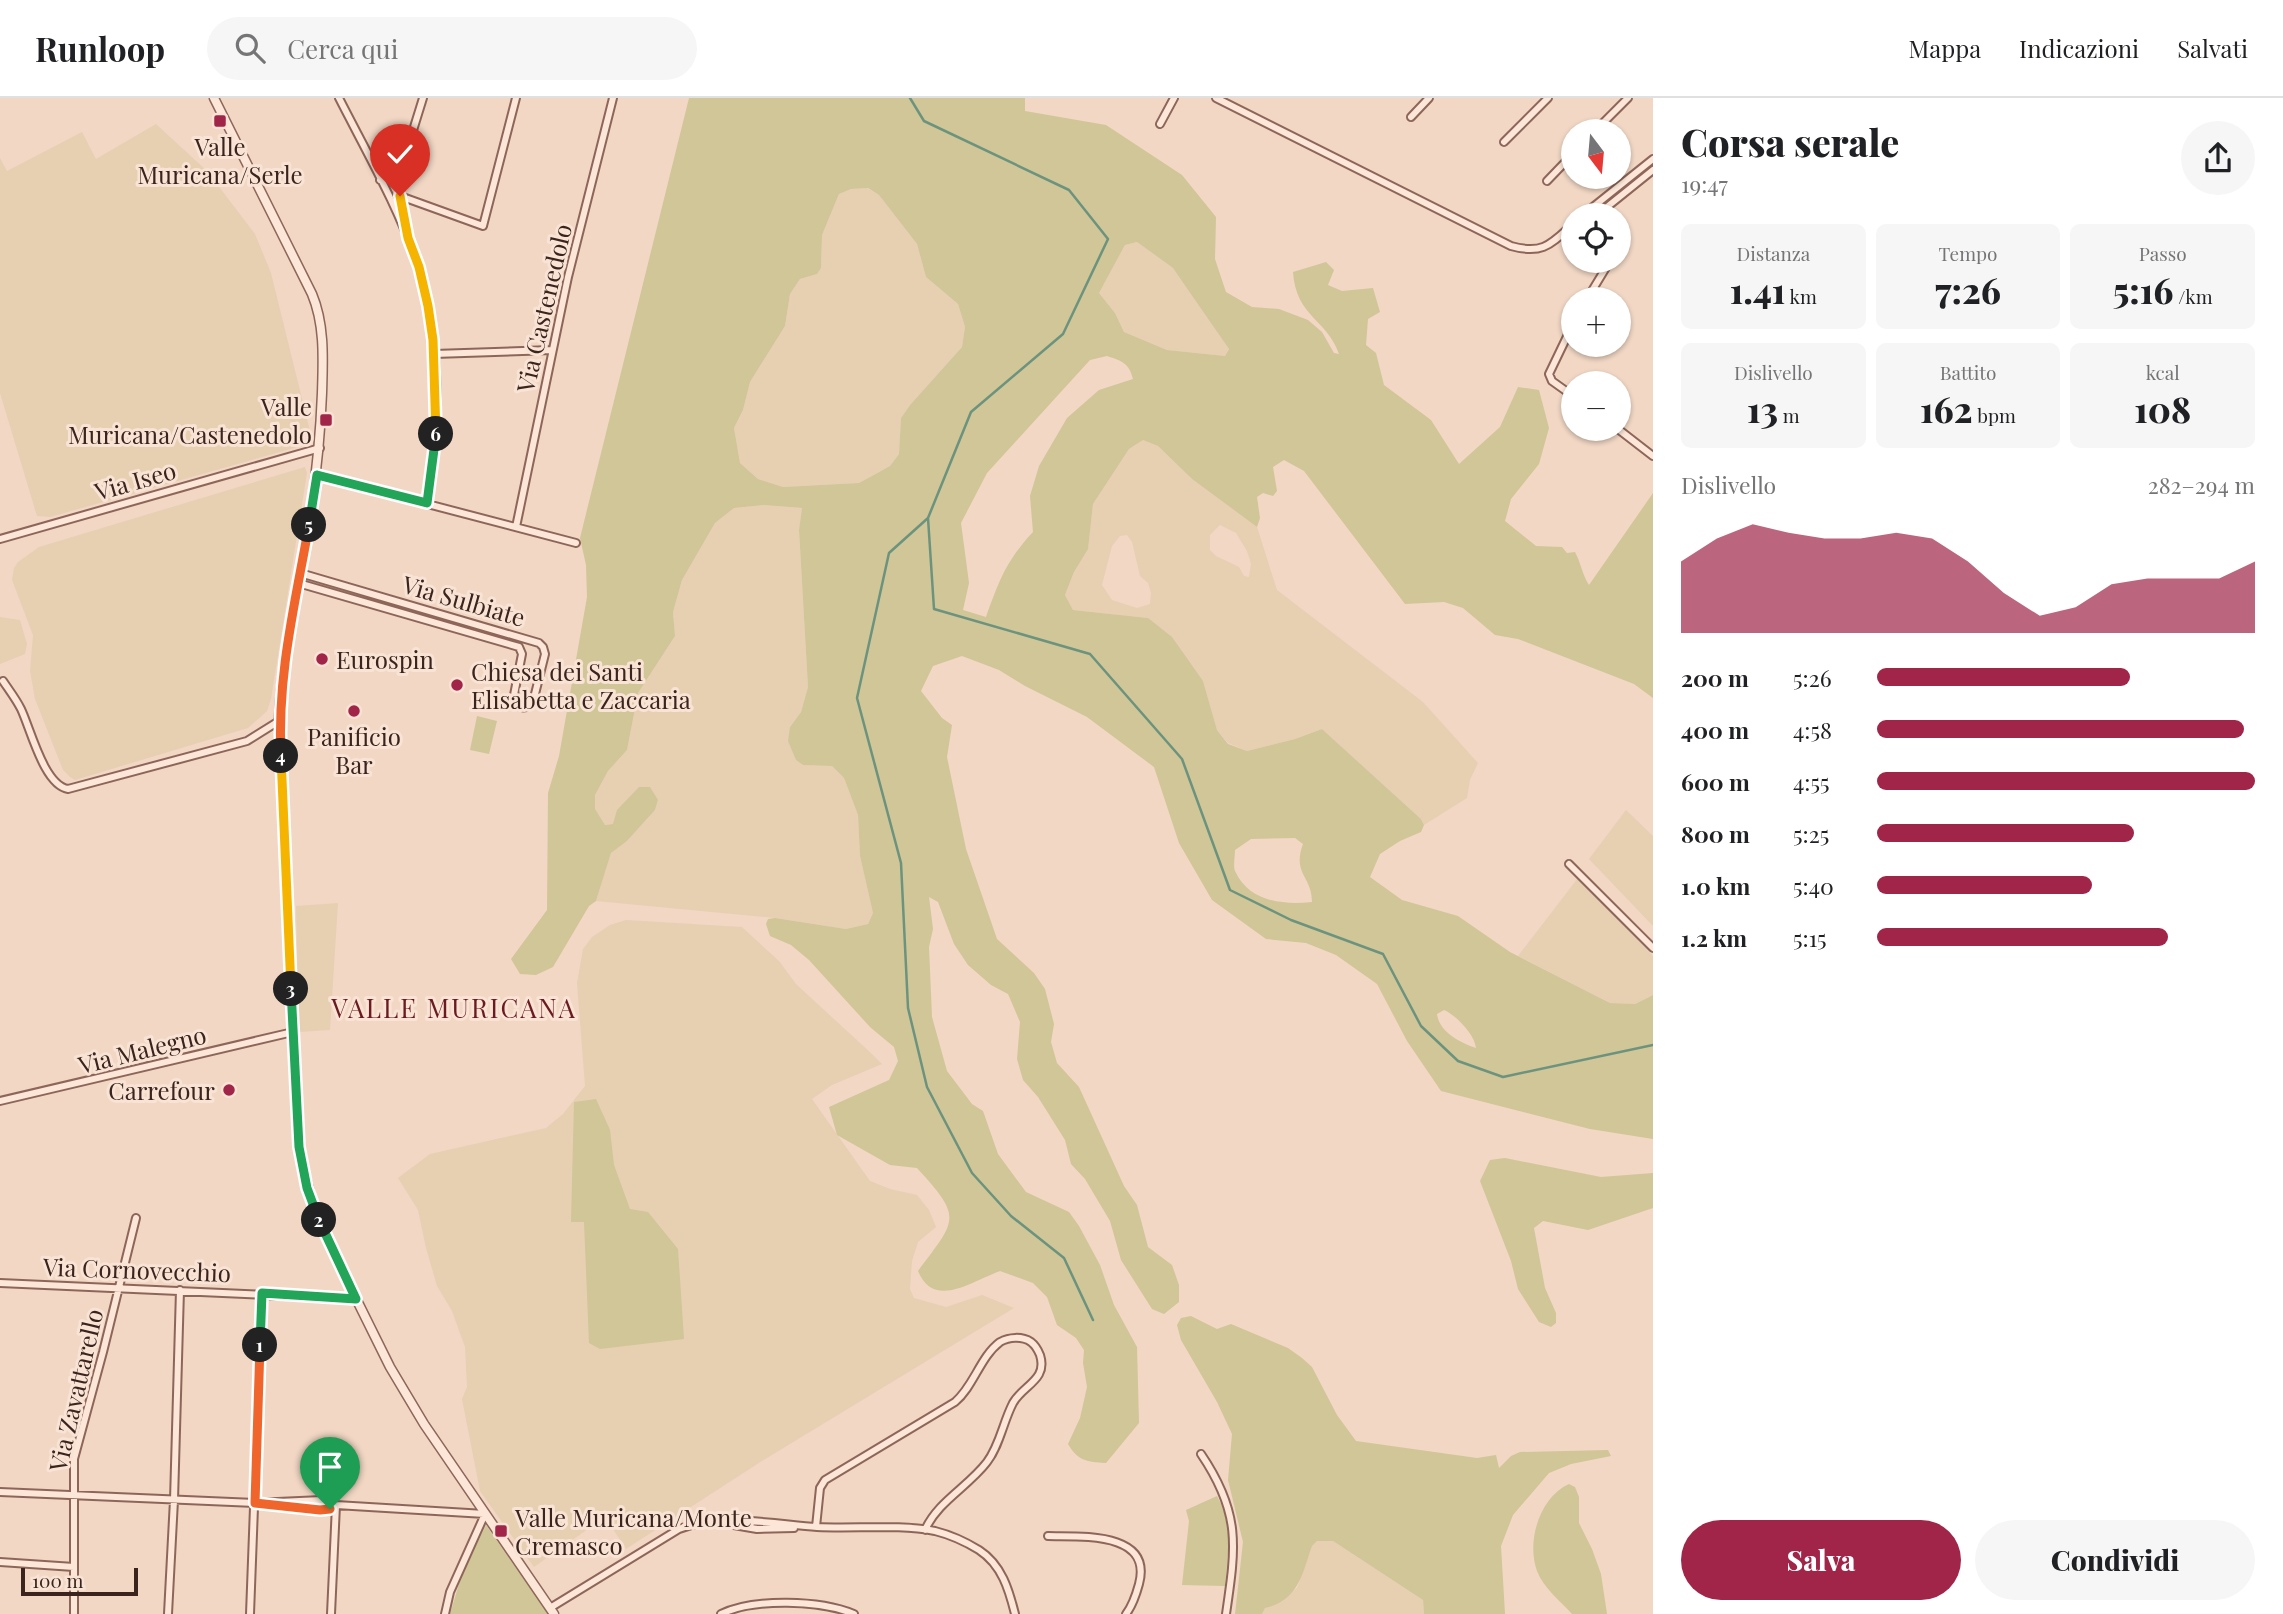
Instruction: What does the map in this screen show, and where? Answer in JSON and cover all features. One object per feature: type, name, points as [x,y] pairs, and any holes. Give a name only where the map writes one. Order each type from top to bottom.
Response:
[{"type":"street","points":[[214,98],[319,312],[323,374],[320,448],[284,661],[279,721],[299,1147],[313,1205],[356,1299],[401,1387],[552,1611],[678,1529],[694,1524],[720,1523],[757,1529],[816,1527],[925,1530],[953,1537],[989,1558],[1003,1577],[1015,1614]]},
{"type":"street","points":[[339,98],[408,238],[424,286],[434,354],[436,442],[427,503]]},
{"type":"street","points":[[408,238],[400,196],[401,169],[423,98]]},
{"type":"street","points":[[400,196],[483,226],[516,98]]},
{"type":"street","name":"Via Castenedolo","points":[[516,527],[568,277],[613,98]]},
{"type":"street","points":[[1160,124],[1174,98]]},
{"type":"street","points":[[1216,98],[1511,246],[1525,249],[1543,248],[1561,234]]},
{"type":"street","points":[[1411,117],[1429,98]]},
{"type":"street","points":[[1504,142],[1548,98]]},
{"type":"street","points":[[1607,119],[1628,98]]},
{"type":"street","points":[[1597,203],[1653,159]]},
{"type":"street","points":[[1547,181],[1561,166]]},
{"type":"street","points":[[380,180],[401,169]]},
{"type":"street","points":[[1613,203],[1653,170]]},
{"type":"street","points":[[1561,349],[1549,374],[1552,381],[1561,387]]},
{"type":"street","points":[[434,354],[552,350]]},
{"type":"street","points":[[1631,439],[1653,456]]},
{"type":"street","name":"Via Iseo","points":[[0,539],[320,448]]},
{"type":"street","points":[[317,475],[576,543]]},
{"type":"street","name":"Via Sulbiate","points":[[298,583],[520,648],[523,654],[513,700],[516,705],[524,708],[530,707],[533,702],[545,654],[539,643],[300,573]]},
{"type":"street","points":[[3,681],[20,707],[48,773],[59,786],[68,789],[247,741],[279,721]]},
{"type":"street","points":[[1569,864],[1653,948]]},
{"type":"street","name":"Via Malegno","points":[[0,1101],[293,1032]]},
{"type":"street","name":"Via Zavattarello","points":[[74,1614],[74,1459],[136,1218]]},
{"type":"street","name":"Via Cornovecchio","points":[[0,1283],[356,1299]]},
{"type":"street","points":[[168,1614],[180,1290]]},
{"type":"street","points":[[250,1614],[262,1293]]},
{"type":"street","points":[[816,1527],[820,1488],[825,1480],[955,1402],[964,1394],[999,1343],[1014,1338],[1028,1340],[1036,1347],[1041,1358],[1039,1376],[1014,1401],[988,1461],[939,1509],[925,1530]]},
{"type":"street","points":[[1201,1454],[1222,1486],[1232,1522],[1234,1550],[1226,1614]]},
{"type":"street","points":[[0,1492],[255,1503],[320,1510],[336,1505],[485,1514]]},
{"type":"street","points":[[331,1614],[336,1505]]},
{"type":"street","points":[[445,1614],[455,1581],[485,1514]]},
{"type":"street","points":[[1048,1536],[1112,1539],[1136,1555],[1141,1562],[1142,1572],[1134,1601],[1126,1614]]},
{"type":"street","points":[[0,1562],[74,1567]]},
{"type":"street","points":[[760,1614],[761,1604]]},
{"type":"street","points":[[721,1614],[739,1607],[761,1604],[810,1605],[855,1614]]},
{"type":"shaded area","points":[[689,98],[1025,98],[1025,111],[1106,125],[1182,175],[1216,217],[1215,259],[1226,292],[1252,307],[1279,309],[1308,320],[1322,332],[1334,353],[1339,354],[1334,342],[1300,299],[1293,272],[1326,262],[1334,270],[1328,285],[1342,291],[1373,288],[1380,312],[1368,319],[1366,345],[1376,353],[1384,385],[1431,420],[1459,464],[1500,427],[1518,387],[1539,390],[1549,428],[1539,464],[1511,499],[1505,521],[1536,546],[1562,547],[1567,553],[1575,552],[1589,585],[1653,493],[1653,698],[1634,684],[1518,639],[1495,635],[1463,608],[1444,602],[1405,604],[1304,471],[1284,460],[1273,467],[1277,491],[1273,496],[1263,493],[1257,497],[1260,518],[1257,527],[1192,479],[1158,446],[1143,440],[1129,449],[1093,504],[1088,549],[1074,572],[1065,595],[1073,610],[1148,618],[1172,637],[1203,681],[1217,730],[1228,744],[1247,751],[1322,729],[1421,819],[1424,825],[1421,832],[1380,854],[1370,877],[1402,900],[1458,916],[1510,952],[1610,1003],[1635,1004],[1653,995],[1653,1139],[1590,1129],[1441,1091],[1407,1041],[1377,984],[1336,955],[1306,943],[1266,939],[1212,900],[1179,843],[1154,767],[1087,717],[999,670],[962,656],[933,666],[921,691],[942,718],[952,725],[947,757],[966,849],[997,939],[1034,973],[1045,989],[1054,1024],[1051,1042],[1057,1063],[1079,1087],[1124,1186],[1137,1205],[1148,1247],[1172,1265],[1179,1285],[1179,1302],[1164,1314],[1152,1309],[1121,1260],[1110,1221],[1085,1179],[1071,1164],[1065,1140],[1038,1097],[1023,1080],[1017,1059],[1020,1022],[1008,994],[991,985],[968,965],[954,944],[938,902],[929,897],[933,929],[929,947],[932,1017],[947,1071],[972,1104],[983,1111],[998,1154],[1026,1192],[1069,1212],[1079,1226],[1100,1265],[1114,1305],[1137,1347],[1139,1423],[1106,1463],[1079,1457],[1068,1444],[1080,1418],[1087,1387],[1084,1350],[1076,1338],[1057,1325],[1047,1297],[1033,1283],[1000,1271],[966,1286],[944,1291],[925,1283],[918,1271],[941,1240],[949,1219],[948,1209],[942,1198],[917,1168],[890,1165],[837,1135],[829,1107],[889,1080],[898,1061],[894,1047],[870,1027],[809,960],[791,945],[770,936],[766,924],[768,919],[775,918],[846,929],[868,924],[873,913],[860,856],[858,815],[844,778],[832,766],[803,765],[796,760],[788,741],[790,727],[801,712],[808,687],[799,530],[802,508],[764,505],[734,508],[715,523],[682,580],[673,612],[675,636],[638,693],[627,750],[608,771],[595,795],[595,809],[605,825],[613,824],[617,810],[639,787],[650,787],[658,800],[655,810],[627,841],[611,853],[596,901],[589,906],[553,967],[536,975],[520,974],[511,959],[547,910],[548,793],[559,756],[587,597],[586,565],[580,538]],"holes":[[[868,188],[879,195],[917,244],[926,277],[958,304],[965,327],[962,347],[901,418],[899,454],[890,466],[859,483],[783,487],[758,479],[740,463],[734,428],[743,410],[750,382],[785,326],[790,294],[800,279],[817,274],[821,268],[822,235],[839,194],[851,189]],[[1137,242],[1173,268],[1229,349],[1225,356],[1167,350],[1124,332],[1115,313],[1099,293],[1125,245]],[[1107,356],[1117,359],[1127,366],[1133,379],[1099,390],[1067,418],[1039,466],[1030,496],[1033,532],[1004,572],[986,617],[963,610],[969,583],[961,523],[987,473],[1090,360]],[[1295,838],[1303,844],[1300,854],[1301,869],[1309,886],[1312,902],[1279,902],[1249,889],[1235,871],[1235,850],[1251,839]],[[1444,1010],[1454,1016],[1469,1032],[1476,1048],[1452,1036],[1437,1014]]]},
{"type":"shaded area","points":[[156,124],[207,171],[255,234],[271,273],[311,435],[294,448],[50,517],[37,516],[0,393],[0,158],[7,171],[82,132],[96,159]]},
{"type":"shaded area","points":[[867,188],[879,195],[917,244],[926,277],[958,304],[965,327],[962,347],[901,418],[899,454],[890,466],[859,483],[783,487],[758,479],[740,463],[734,428],[743,410],[750,382],[785,326],[790,294],[800,279],[817,274],[821,268],[822,235],[839,194],[851,189]]},
{"type":"shaded area","points":[[1137,242],[1173,268],[1183,280],[1229,349],[1225,356],[1167,350],[1124,332],[1115,313],[1099,293],[1125,245]]},
{"type":"shaded area","points":[[1143,440],[1158,446],[1192,479],[1257,527],[1277,590],[1423,702],[1478,763],[1470,780],[1467,798],[1424,825],[1421,819],[1322,729],[1247,751],[1228,743],[1217,730],[1203,681],[1148,618],[1073,610],[1065,595],[1088,548],[1093,504],[1129,449]],"holes":[[[1220,525],[1236,533],[1247,551],[1251,564],[1249,577],[1244,576],[1239,567],[1216,556],[1210,550],[1210,535]],[[1127,535],[1132,542],[1140,576],[1148,583],[1151,593],[1150,604],[1137,608],[1112,600],[1102,585],[1112,546],[1120,536]]]},
{"type":"shaded area","points":[[305,467],[307,473],[267,711],[248,728],[75,780],[70,777],[63,770],[35,699],[30,671],[33,635],[12,580],[18,562],[39,547]]},
{"type":"shaded area","points":[[764,505],[802,508],[799,531],[808,687],[801,712],[790,727],[796,760],[803,765],[832,766],[844,778],[858,815],[860,856],[873,913],[868,924],[846,929],[775,918],[596,901],[611,853],[627,841],[655,810],[658,800],[613,824],[605,825],[594,809],[595,795],[608,771],[627,750],[638,693],[675,636],[673,612],[682,580],[715,523],[734,508]]},
{"type":"shaded area","points":[[0,617],[20,620],[27,644],[25,654],[0,664]]},
{"type":"shaded area","points":[[477,716],[497,721],[489,754],[470,750]]},
{"type":"shaded area","points":[[1626,810],[1653,836],[1653,926],[1589,859]]},
{"type":"shaded area","points":[[1578,878],[1653,956],[1653,995],[1635,1004],[1610,1003],[1518,956]]},
{"type":"shaded area","points":[[338,903],[330,1030],[299,1032],[296,906]]},
{"type":"shaded area","points":[[626,920],[742,927],[779,961],[796,984],[882,1064],[832,1085],[812,1099],[870,1181],[917,1195],[929,1210],[936,1227],[918,1242],[912,1261],[910,1289],[914,1298],[946,1307],[982,1295],[1014,1308],[762,1461],[626,1549],[605,1517],[534,1567],[480,1491],[462,1399],[467,1387],[465,1347],[452,1311],[437,1286],[418,1210],[398,1178],[430,1154],[546,1128],[563,1114],[585,1086],[577,983],[583,949],[592,937],[610,925]]},
{"type":"shaded area","points":[[596,1099],[610,1130],[614,1165],[630,1209],[648,1212],[678,1249],[684,1339],[600,1349],[589,1343],[584,1222],[571,1222],[574,1102]]},
{"type":"shaded area","points":[[1505,1158],[1601,1177],[1653,1173],[1653,1208],[1588,1230],[1543,1221],[1534,1228],[1545,1288],[1556,1313],[1556,1323],[1551,1327],[1539,1322],[1518,1289],[1511,1261],[1480,1181],[1490,1160]]},
{"type":"shaded area","points":[[1191,1316],[1217,1329],[1231,1324],[1288,1348],[1302,1358],[1312,1367],[1337,1415],[1356,1441],[1477,1458],[1496,1455],[1499,1468],[1511,1456],[1520,1452],[1608,1450],[1611,1456],[1571,1464],[1549,1473],[1513,1515],[1501,1546],[1505,1614],[1424,1614],[1423,1600],[1333,1541],[1317,1541],[1312,1546],[1298,1585],[1285,1599],[1265,1608],[1262,1614],[1235,1614],[1243,1542],[1228,1480],[1232,1434],[1181,1340],[1177,1325],[1181,1318]]},
{"type":"shaded area","points":[[1569,1484],[1575,1487],[1579,1497],[1579,1523],[1601,1574],[1607,1614],[1572,1614],[1548,1588],[1537,1571],[1533,1547],[1538,1521],[1550,1499]]},
{"type":"shaded area","points":[[1217,1496],[1227,1528],[1225,1586],[1182,1585],[1189,1521],[1186,1510]]},
{"type":"shaded area","points":[[486,1525],[548,1614],[450,1614],[462,1574]]},
{"type":"shaded area","points":[[1317,1541],[1333,1541],[1423,1600],[1424,1614],[1262,1614],[1265,1608],[1297,1588],[1312,1546]]},
{"type":"waterway","points":[[910,98],[924,121],[1069,190],[1108,239],[1063,334],[971,412],[928,518],[934,609],[1090,654],[1182,759],[1230,890],[1291,920],[1383,954],[1421,1026],[1458,1061],[1503,1077],[1653,1045]]},
{"type":"waterway","points":[[928,518],[889,553],[857,698],[901,863],[908,1008],[927,1087],[972,1173],[1011,1216],[1064,1258],[1093,1320]]},
{"type":"place","name":"Valle Muricana/Serle","points":[[220,121]]},
{"type":"place","name":"Valle Muricana/Castenedolo","points":[[326,420]]},
{"type":"place","name":"Eurospin","points":[[322,659]]},
{"type":"place","name":"Chiesa dei Santi Elisabetta e Zaccaria","points":[[457,685]]},
{"type":"place","name":"Panificio Bar","points":[[354,711]]},
{"type":"place","name":"Carrefour","points":[[229,1090]]},
{"type":"place","name":"Valle Muricana/Monte Cremasco","points":[[501,1531]]},
{"type":"district","name":"VALLE MURICANA","points":[[454,1007]]},
{"type":"route","points":[[330,1509],[255,1503],[262,1293],[356,1299],[313,1205],[299,1147],[280,701],[284,661],[317,475],[427,503],[436,442],[433,340],[424,286],[408,238],[400,196]]}]
